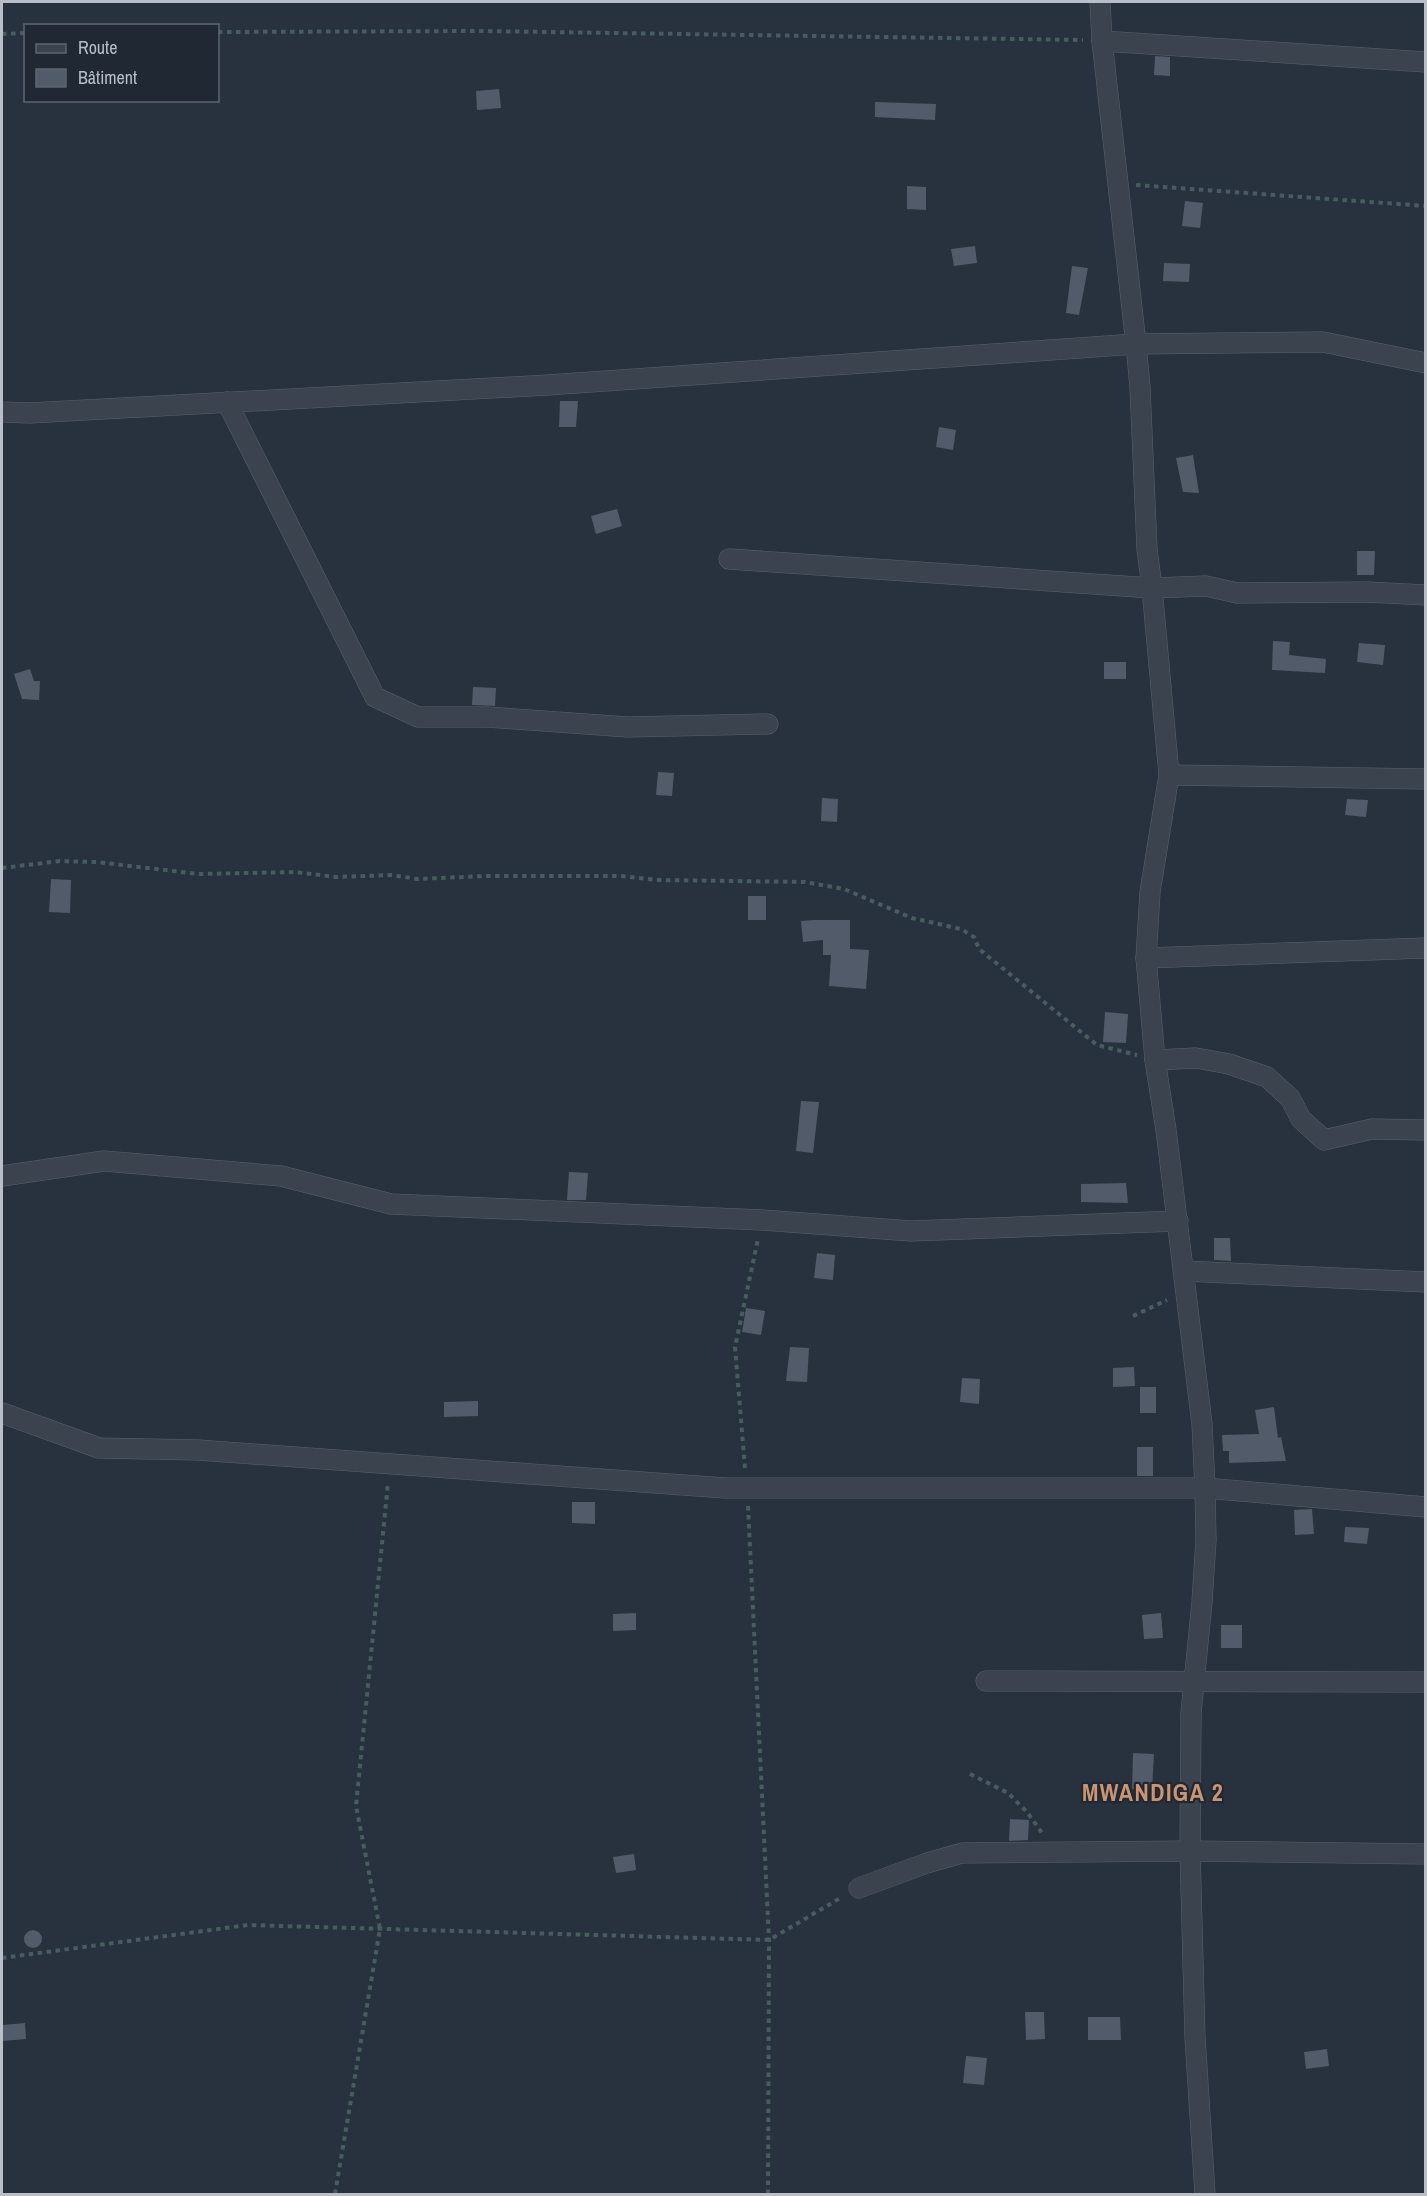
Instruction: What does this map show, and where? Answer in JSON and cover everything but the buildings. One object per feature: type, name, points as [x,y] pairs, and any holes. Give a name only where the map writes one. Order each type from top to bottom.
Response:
[{"type":"street","points":[[1100,2],[1102,41],[1136,344],[1147,549],[1169,775],[1149,892],[1146,958],[1155,1060],[1178,1221],[1202,1424],[1206,1540],[1191,1713],[1190,1851],[1195,2037],[1205,2194]]},
{"type":"street","points":[[1102,41],[1425,62]]},
{"type":"street","points":[[2,412],[30,413],[560,384],[1136,344],[1323,342],[1425,363]]},
{"type":"street","points":[[227,402],[375,698],[418,717],[487,717],[628,727],[768,724]]},
{"type":"street","points":[[729,559],[1152,588],[1206,586],[1237,592],[1367,592],[1425,595]]},
{"type":"street","points":[[1169,775],[1425,779]]},
{"type":"street","points":[[1146,958],[1425,948]]},
{"type":"street","points":[[1155,1060],[1196,1058],[1229,1064],[1267,1077],[1290,1098],[1301,1119],[1324,1140],[1372,1130],[1425,1130]]},
{"type":"street","points":[[2,1176],[104,1161],[281,1176],[391,1204],[762,1220],[911,1231],[1178,1221]]},
{"type":"street","points":[[1184,1271],[1425,1282]]},
{"type":"street","points":[[2,1413],[99,1448],[198,1450],[725,1488],[1205,1488],[1425,1507]]},
{"type":"street","points":[[986,1681],[1425,1682]]},
{"type":"street","points":[[859,1888],[962,1853],[1190,1851],[1425,1854]]},
{"type":"path","points":[[219,32],[480,31],[1102,41]]},
{"type":"path","points":[[2,34],[24,33]]},
{"type":"path","points":[[1118,184],[1425,206]]},
{"type":"path","points":[[2,868],[60,861],[199,874],[295,872],[336,877],[393,875],[417,879],[485,876],[622,876],[656,880],[805,882],[844,889],[912,918],[961,929],[974,937],[979,949],[1097,1045],[1155,1060]]},
{"type":"path","points":[[762,1220],[735,1347],[747,1488],[768,1940],[768,2194]]},
{"type":"path","points":[[1133,1316],[1157,1303],[1186,1293]]},
{"type":"path","points":[[335,2194],[380,1929],[356,1806],[390,1464]]},
{"type":"path","points":[[970,1774],[1008,1793],[1027,1812],[1055,1852]]},
{"type":"path","points":[[2,1958],[248,1925],[768,1940],[859,1888]]},
{"type":"district","name":"MWANDIGA 2","points":[[1153,1792]]}]
